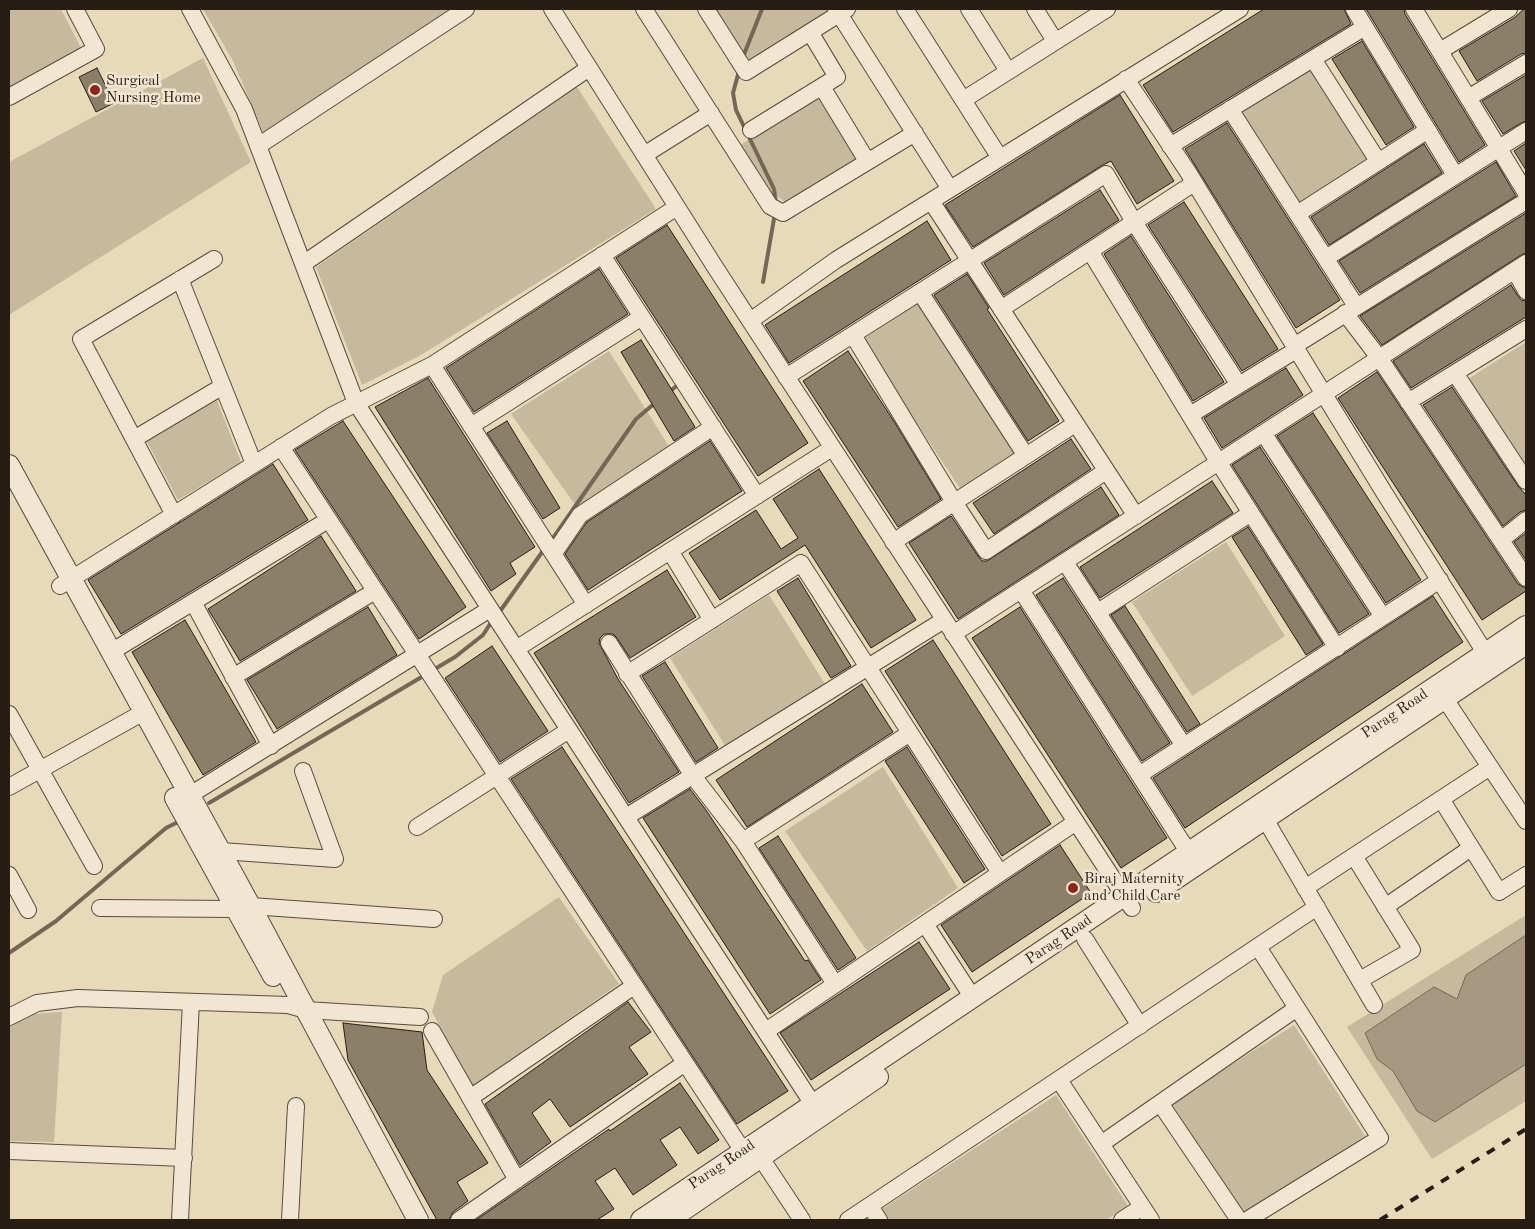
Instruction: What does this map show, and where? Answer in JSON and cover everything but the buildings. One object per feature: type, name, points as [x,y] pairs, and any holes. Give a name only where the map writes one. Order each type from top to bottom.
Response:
[{"type":"street","points":[[9,97],[96,49],[75,9]]},
{"type":"street","points":[[190,9],[244,109],[356,403],[817,1110]]},
{"type":"street","points":[[258,146],[466,9]]},
{"type":"street","points":[[552,9],[786,377],[1129,902]]},
{"type":"street","points":[[644,9],[711,114],[776,210],[915,133]]},
{"type":"street","points":[[706,9],[742,65],[810,32],[841,10],[950,189]]},
{"type":"street","points":[[905,9],[1000,158]]},
{"type":"street","points":[[970,9],[1008,71]]},
{"type":"street","points":[[1035,9],[1055,41]]},
{"type":"street","points":[[962,100],[1107,9]]},
{"type":"street","points":[[750,321],[836,260],[1237,9]]},
{"type":"street","points":[[1354,9],[1455,175]]},
{"type":"street","points":[[1190,415],[1239,385],[1526,194],[1500,148],[1414,9]]},
{"type":"street","points":[[1440,52],[1509,9]]},
{"type":"street","points":[[1170,146],[1365,27]]},
{"type":"street","points":[[751,130],[838,77],[810,32]]},
{"type":"street","points":[[1313,59],[1378,161]]},
{"type":"street","points":[[1468,98],[1526,63]]},
{"type":"street","points":[[303,264],[589,68]]},
{"type":"street","points":[[1126,80],[1194,183],[1490,660]]},
{"type":"street","points":[[822,87],[867,161]]},
{"type":"street","points":[[1230,109],[1326,258],[1351,310],[1380,359],[1526,578]]},
{"type":"street","points":[[644,154],[711,114]]},
{"type":"street","points":[[1297,214],[1428,130]]},
{"type":"street","points":[[1326,258],[1526,131]]},
{"type":"street","points":[[786,377],[1106,174],[1134,222],[1239,385]]},
{"type":"street","points":[[1001,309],[1194,183]]},
{"type":"street","points":[[931,201],[1136,516]]},
{"type":"street","points":[[66,583],[330,416],[432,365],[677,207]]},
{"type":"street","points":[[1090,251],[1219,463],[1337,648]]},
{"type":"street","points":[[602,255],[757,496]]},
{"type":"street","points":[[174,514],[80,339],[214,259]]},
{"type":"street","points":[[953,634],[1520,267],[1526,291]]},
{"type":"street","points":[[180,279],[254,464]]},
{"type":"street","points":[[920,292],[1026,456]]},
{"type":"street","points":[[471,426],[642,317]]},
{"type":"street","points":[[1408,402],[1526,329]]},
{"type":"street","points":[[853,335],[954,502],[986,551],[1106,471]]},
{"type":"street","points":[[432,365],[586,604]]},
{"type":"street","points":[[1455,373],[1526,481]]},
{"type":"street","points":[[134,439],[223,386]]},
{"type":"street","points":[[893,542],[1076,424]]},
{"type":"street","points":[[552,552],[580,515],[713,427]]},
{"type":"street","points":[[1264,434],[1383,618]]},
{"type":"street","points":[[281,447],[685,1064],[802,1220]]},
{"type":"street","points":[[516,649],[832,448]]},
{"type":"street","points":[[11,479],[297,1007],[418,1220]]},
{"type":"street","points":[[1098,612],[1251,513]]},
{"type":"street","points":[[111,652],[328,520]]},
{"type":"street","points":[[1501,540],[1526,520]]},
{"type":"street","points":[[670,551],[712,620]]},
{"type":"street","points":[[1066,562],[1184,746]]},
{"type":"street","points":[[627,674],[801,563],[1000,874]]},
{"type":"street","points":[[1139,776],[1440,580]]},
{"type":"street","points":[[66,583],[111,652],[138,715],[190,795],[221,852],[243,908]]},
{"type":"street","points":[[1021,590],[1189,853]]},
{"type":"street","points":[[233,677],[375,591]]},
{"type":"street","points":[[193,602],[271,746]]},
{"type":"street","points":[[190,795],[494,616]]},
{"type":"street","points":[[626,817],[944,620]]},
{"type":"street","name":"Parag Road","points":[[641,1220],[752,1154],[817,1110],[973,998],[1265,819],[1446,699],[1526,626]]},
{"type":"street","points":[[609,643],[693,776],[743,841],[835,984]]},
{"type":"street","name":"Parag Road","points":[[817,1110],[1086,939],[1189,853],[1490,660],[1526,644]]},
{"type":"street","points":[[1446,699],[1490,766],[1524,812]]},
{"type":"street","points":[[9,714],[94,866]]},
{"type":"street","points":[[9,787],[138,715]]},
{"type":"street","points":[[417,827],[569,730]]},
{"type":"street","points":[[743,841],[910,733]]},
{"type":"street","points":[[1306,888],[1490,766]]},
{"type":"street","points":[[221,852],[335,859],[303,771]]},
{"type":"street","points":[[1441,799],[1499,892],[1526,875]]},
{"type":"street","points":[[1265,819],[1374,1006]]},
{"type":"street","points":[[766,1031],[1076,822]]},
{"type":"street","points":[[1385,907],[1471,848]]},
{"type":"street","points":[[1354,856],[1412,950],[1360,980]]},
{"type":"street","points":[[9,875],[28,910]]},
{"type":"street","points":[[100,908],[243,908],[434,919]]},
{"type":"street","points":[[848,1220],[1317,908]]},
{"type":"street","points":[[925,924],[973,998]]},
{"type":"street","points":[[1086,939],[1140,1026]]},
{"type":"street","points":[[1247,1220],[1380,1138],[1258,947]]},
{"type":"street","points":[[470,1098],[634,986]]},
{"type":"street","points":[[9,1017],[37,1003],[78,998],[297,1007],[420,1017]]},
{"type":"street","points":[[180,1220],[191,1002]]},
{"type":"street","points":[[297,1007],[404,1220]]},
{"type":"street","points":[[1101,1144],[1297,1008]]},
{"type":"street","points":[[432,1031],[517,1180]]},
{"type":"street","points":[[459,1220],[685,1064]]},
{"type":"street","points":[[1058,1080],[1147,1214],[1122,1220]]},
{"type":"street","points":[[1160,1103],[1238,1220]]},
{"type":"street","points":[[290,1220],[296,1106]]},
{"type":"street","points":[[9,1151],[184,1158]]},
{"type":"street","name":"Parag Road","points":[[669,1220],[752,1154]]},
{"type":"street","points":[[870,1206],[879,1220]]},
{"type":"shaded area","points":[[9,9],[61,9],[82,50],[9,89]]},
{"type":"shaded area","points":[[203,9],[452,9],[264,134],[233,61]]},
{"type":"shaded area","points":[[714,9],[826,9],[828,11],[749,61]]},
{"type":"shaded area","points":[[203,58],[251,162],[9,315],[9,162]]},
{"type":"shaded area","points":[[1317,66],[1374,159],[1298,205],[1241,113]]},
{"type":"shaded area","points":[[577,87],[656,209],[421,355],[362,385],[316,267]]},
{"type":"shaded area","points":[[821,92],[862,157],[788,204],[767,189],[739,146]]},
{"type":"shaded area","points":[[919,302],[1018,452],[961,490],[862,340]]},
{"type":"shaded area","points":[[1526,342],[1526,467],[1468,379]]},
{"type":"shaded area","points":[[609,351],[670,448],[578,509],[511,414]]},
{"type":"shaded area","points":[[216,398],[241,462],[178,500],[146,440]]},
{"type":"shaded area","points":[[1226,542],[1285,636],[1192,696],[1132,602]]},
{"type":"shaded area","points":[[769,595],[825,684],[726,747],[670,658]]},
{"type":"shaded area","points":[[883,767],[958,888],[867,951],[785,831]]},
{"type":"shaded area","points":[[559,897],[619,984],[472,1086],[432,1012],[443,975]]},
{"type":"shaded area","points":[[1526,915],[1526,1101],[1432,1159],[1347,1027]]},
{"type":"shaded area","points":[[1526,935],[1526,1064],[1435,1122],[1417,1111],[1393,1071],[1377,1059],[1365,1033],[1434,987],[1457,999],[1466,975]]},
{"type":"shaded area","points":[[62,1012],[54,1142],[9,1141],[9,1026],[33,1014]]},
{"type":"shaded area","points":[[1294,1025],[1365,1136],[1242,1215],[1171,1103]]},
{"type":"shaded area","points":[[1056,1095],[1128,1206],[1106,1220],[889,1220],[882,1209]]},
{"type":"waterway","points":[[743,57],[762,9]]},
{"type":"waterway","points":[[739,71],[733,93],[736,110],[774,189],[776,203]]},
{"type":"waterway","points":[[763,282],[775,213]]},
{"type":"waterway","points":[[668,393],[680,383]]},
{"type":"waterway","points":[[551,541],[636,419],[655,403]]},
{"type":"waterway","points":[[498,614],[545,548]]},
{"type":"waterway","points":[[433,670],[455,657],[483,635],[492,621]]},
{"type":"waterway","points":[[209,803],[425,675]]},
{"type":"waterway","points":[[9,953],[56,921],[166,828],[176,823]]},
{"type":"railway","points":[[1380,1220],[1526,1129]]},
{"type":"place","name":"Surgical Nursing Home","points":[[95,90]]},
{"type":"place","name":"Biraj Maternity and Child Care","points":[[1073,888]]}]
